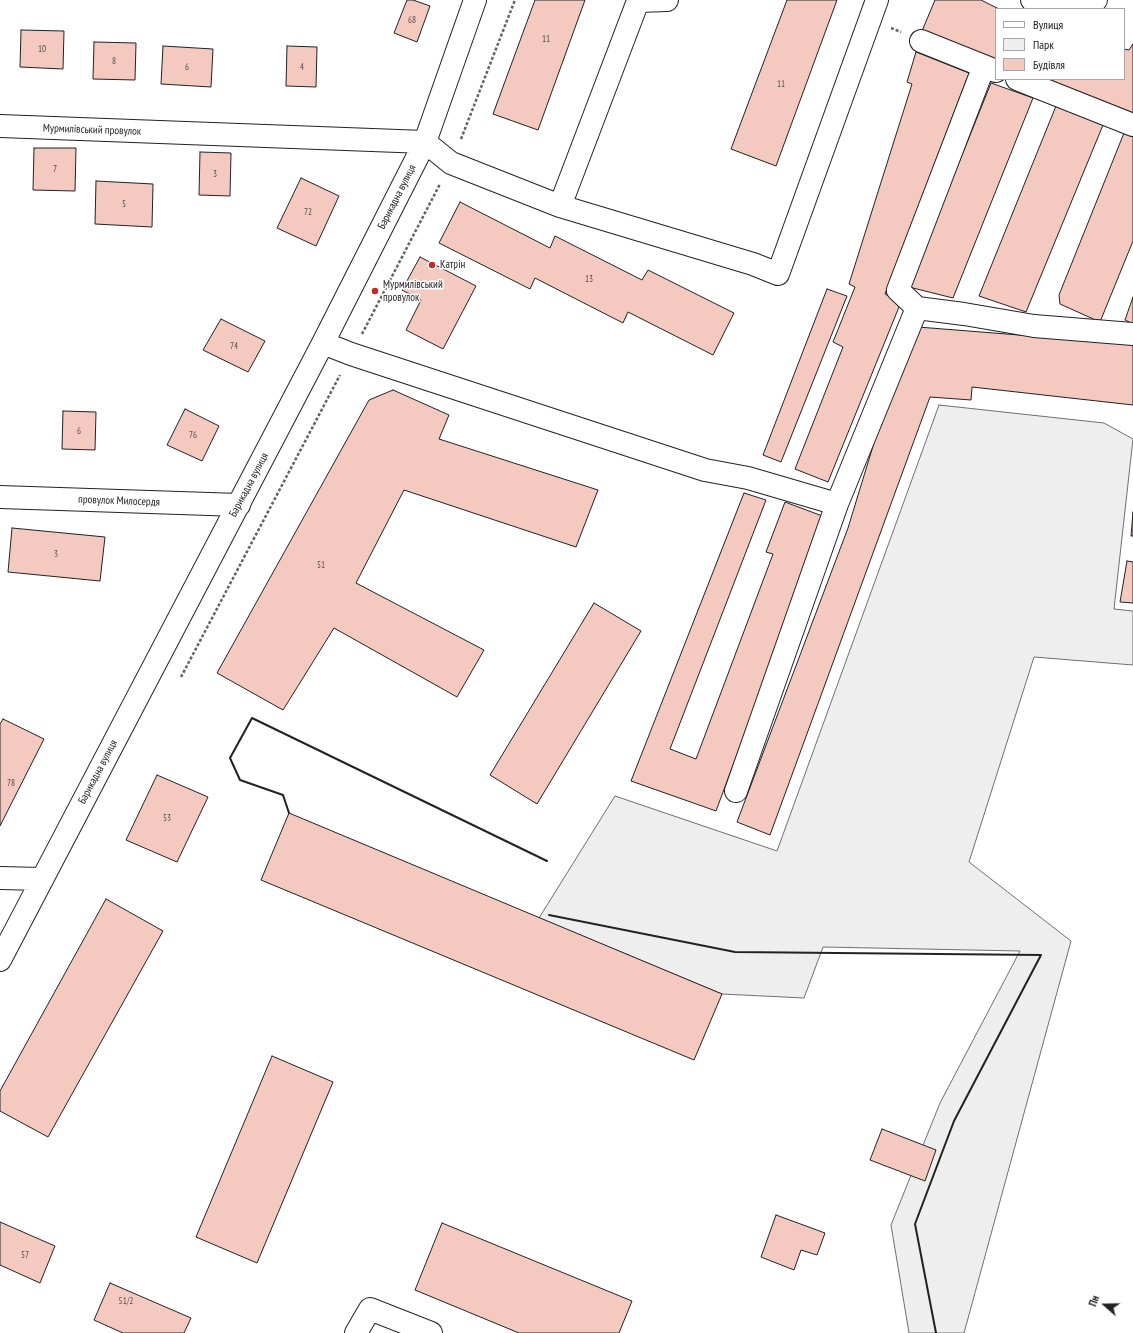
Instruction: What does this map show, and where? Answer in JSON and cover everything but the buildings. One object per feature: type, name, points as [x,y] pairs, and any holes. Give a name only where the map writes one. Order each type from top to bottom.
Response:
[{"type":"street","name":"Барикадна вулиця","points":[[0,960],[323,343],[425,142],[475,0]]},
{"type":"street","points":[[560,206],[638,1],[667,0]]},
{"type":"street","points":[[1032,0],[1096,0]]},
{"type":"street","points":[[425,142],[452,163],[560,206],[753,264],[778,274],[873,10]]},
{"type":"street","points":[[921,41],[990,68],[898,290],[917,308],[964,314],[1034,326],[1133,334]]},
{"type":"street","points":[[1020,80],[1133,125]]},
{"type":"street","name":"Мурмилівський провулок","points":[[0,126],[425,142]]},
{"type":"street","points":[[736,791],[837,504],[917,308]]},
{"type":"street","points":[[323,343],[351,354],[705,470],[748,478],[837,504]]},
{"type":"street","name":"провулок Милосердя","points":[[0,497],[238,505]]},
{"type":"street","points":[[0,878],[42,879]]},
{"type":"street","points":[[356,1333],[370,1309],[431,1333]]},
{"type":"path","points":[[873,10],[921,41]]},
{"type":"green space","points":[[939,405],[1104,423],[1133,439],[1114,609],[1133,611],[1133,665],[1034,657],[969,862],[1071,941],[964,1333],[909,1333],[891,1225],[940,1103],[1020,951],[823,947],[804,998],[722,994],[539,918],[615,796],[777,851]]},
{"type":"wall","points":[[289,813],[283,795],[240,780],[230,758],[252,718],[547,861]]},
{"type":"wall","points":[[549,915],[735,952],[1041,955],[954,1121],[915,1224],[936,1333]]},
{"type":"place","name":"Катрін","points":[[432,265]]},
{"type":"place","name":"Мурмилівський провулок","points":[[375,291]]}]
